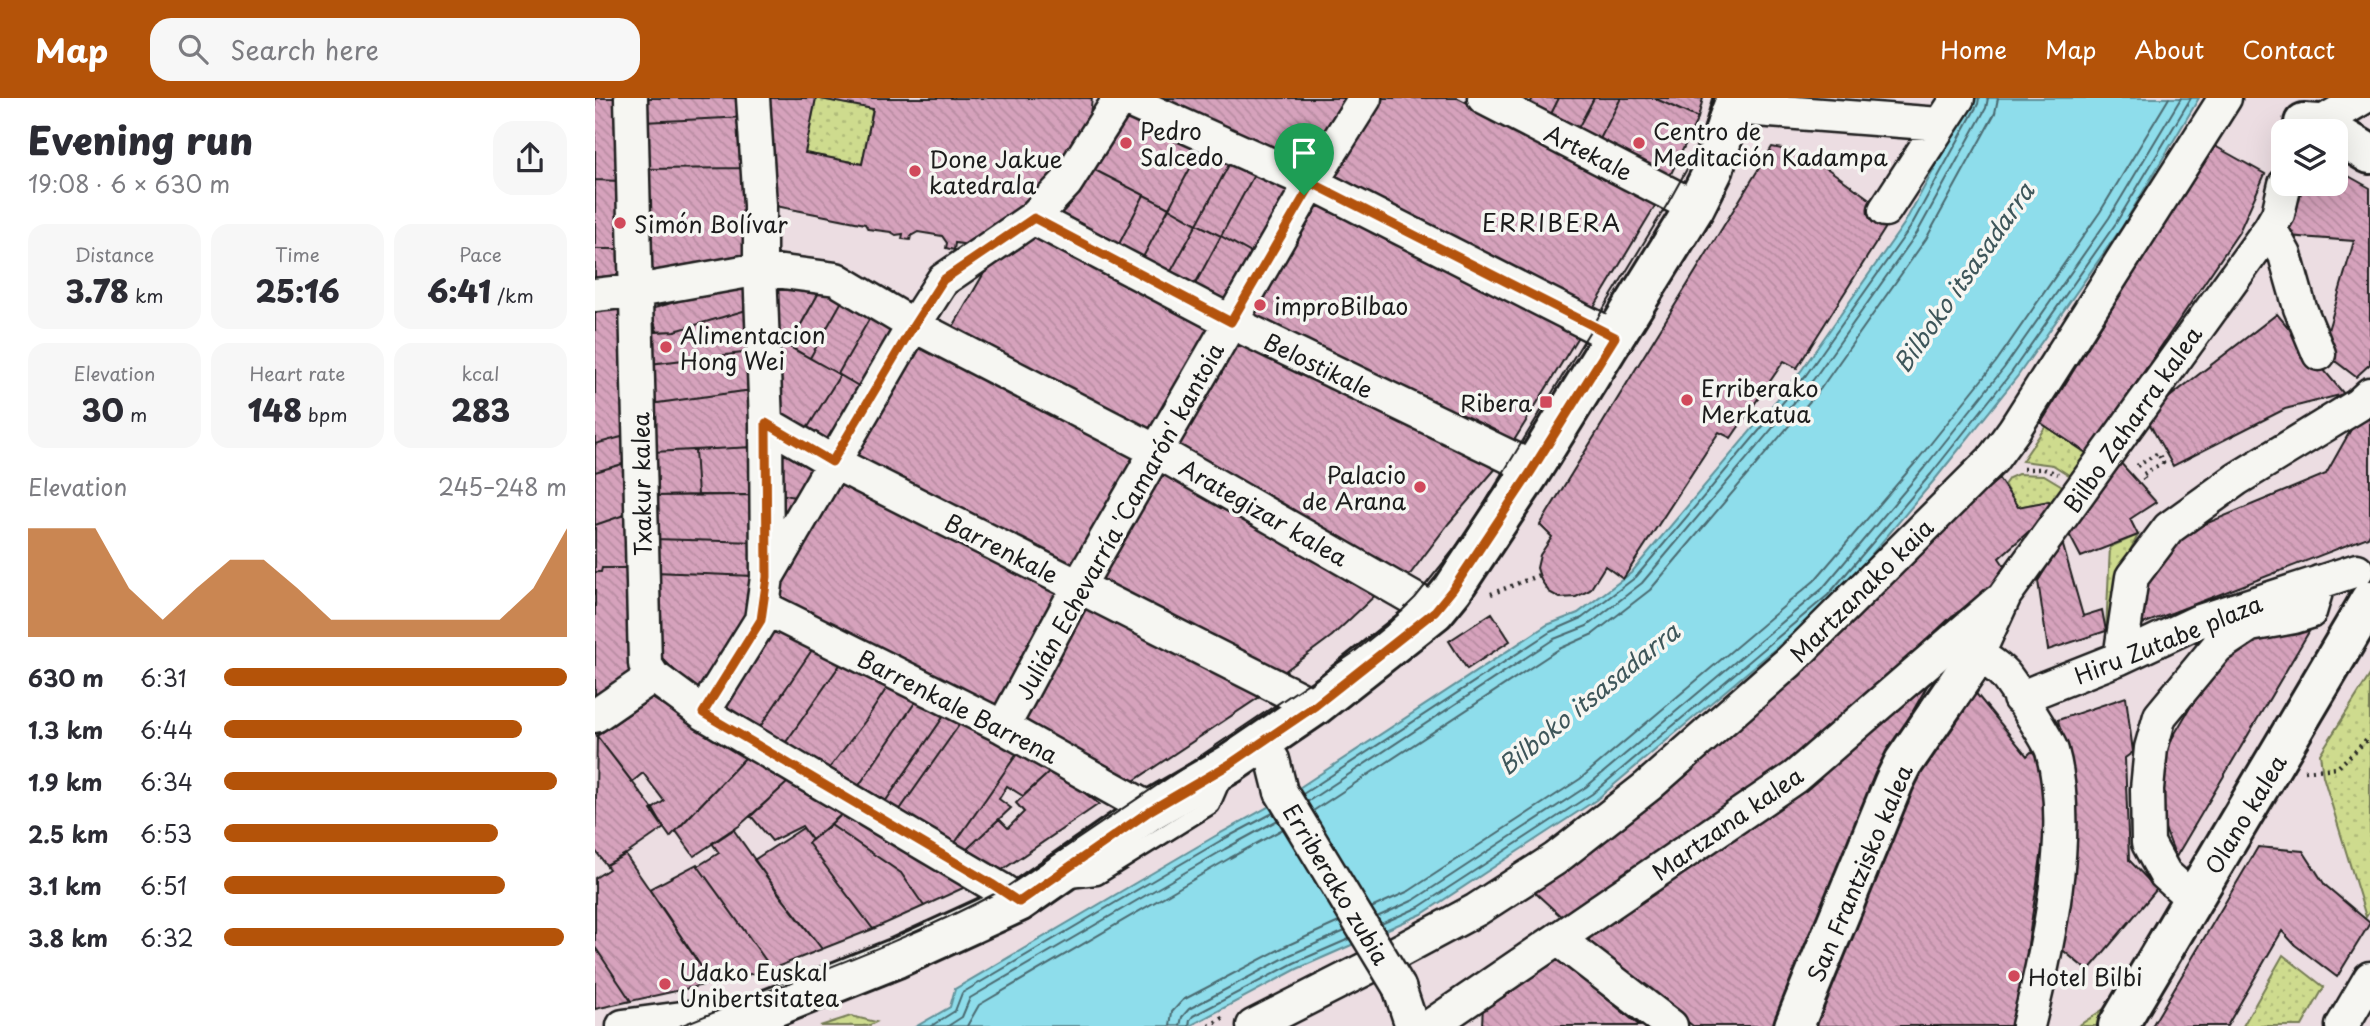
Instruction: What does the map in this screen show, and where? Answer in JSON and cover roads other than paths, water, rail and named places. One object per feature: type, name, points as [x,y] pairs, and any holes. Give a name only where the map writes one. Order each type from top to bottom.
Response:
[{"type":"street","name":"Txakur kalea","points":[[631,98],[645,664],[653,676]]},
{"type":"street","points":[[703,713],[761,620],[765,592],[766,423],[760,205],[753,98]]},
{"type":"street","points":[[765,592],[832,462],[913,325],[943,280],[1034,218],[1066,183],[1121,98],[1312,183],[1615,337]]},
{"type":"street","name":"Julián Echevarría 'Camarón' kantoia","points":[[1003,727],[1078,587],[1312,183],[1365,98]]},
{"type":"street","name":"Artekale","points":[[1484,98],[1695,207]]},
{"type":"street","points":[[1885,210],[1958,98]]},
{"type":"street","name":"Martzanako kaia","points":[[1252,1026],[1476,910],[1555,859],[1648,786],[1789,662],[1992,460],[2225,98]]},
{"type":"street","points":[[2322,119],[2363,98]]},
{"type":"street","points":[[623,1026],[706,1015],[732,1023],[897,958],[1019,902],[1151,810],[1230,764],[1315,706],[1435,611],[1453,589],[1533,468],[1695,207],[1713,170],[1733,103],[1940,124]]},
{"type":"street","points":[[2348,142],[2370,154]]},
{"type":"street","name":"Bilbo Zaharra kalea","points":[[1978,654],[2005,595],[2270,228],[2278,214],[2282,196]]},
{"type":"street","name":"Belostikale","points":[[1034,218],[1231,322],[1533,468]]},
{"type":"street","points":[[2270,228],[2285,255],[2300,309],[2319,354]]},
{"type":"street","name":"Arategizar kalea","points":[[595,295],[760,269],[836,279],[913,325],[1158,452],[1435,611]]},
{"type":"street","points":[[2120,658],[2132,577],[2169,528],[2237,479],[2358,405],[2370,394]]},
{"type":"street","name":"Barrenkale","points":[[766,423],[832,462],[1315,706]]},
{"type":"street","name":"Hiru Zutabe plaza","points":[[2193,899],[2165,874],[2148,844],[2147,789],[2151,748],[2160,716],[2217,647],[2250,625],[2310,612],[2319,582]]},
{"type":"street","name":"Hiru Zutabe plaza","points":[[2019,698],[2120,658],[2197,622],[2319,582],[2363,585]]},
{"type":"street","name":"Olano kalea","points":[[2118,1026],[2193,899],[2356,639],[2363,585]]},
{"type":"street","name":"Barrenkale Barrena","points":[[765,592],[1151,810]]},
{"type":"street","name":"Martzana kalea","points":[[1430,1026],[1795,777],[2005,595]]},
{"type":"street","points":[[1978,654],[2003,673],[2051,748],[2060,812],[2057,868],[2046,952],[2028,1026]]},
{"type":"street","name":"San Frantzisko kalea","points":[[1794,1026],[1893,782],[1919,739],[1978,654]]},
{"type":"street","points":[[595,716],[653,676],[703,713],[1019,902]]},
{"type":"street","name":"Erriberako zubia","points":[[1262,743],[1273,760],[1281,792],[1399,987],[1412,1026]]},
{"type":"street","points":[[1558,939],[1671,1026]]},
{"type":"street","points":[[2342,1026],[2370,978]]},
{"type":"lane","points":[[1051,881],[1097,876],[1211,805],[1230,764]]},
{"type":"water","name":"Bilboko itsasadarra","points":[[1973,98],[2199,98],[2122,227],[2017,377],[1833,600],[1596,800],[1422,914],[1297,969],[1190,1026],[917,1026],[950,1007],[955,989],[1279,801],[1547,625],[1578,613],[1631,573],[1801,371],[1904,224]]},
{"type":"tram line","points":[[680,1026],[883,946],[1002,890],[1353,653],[1386,626],[1415,598],[1464,537],[1668,203],[1688,167],[1715,98]]},
{"type":"place","name":"Pedro Salcedo","points":[[1126,143]]},
{"type":"place","name":"Centro de Meditación Kadampa","points":[[1639,143]]},
{"type":"place","name":"Done Jakue katedrala","points":[[915,171]]},
{"type":"place","name":"Simón Bolívar","points":[[620,223]]},
{"type":"place","name":"improBilbao","points":[[1260,305]]},
{"type":"place","name":"Alimentacion Hong Wei","points":[[666,347]]},
{"type":"place","name":"Erriberako Merkatua","points":[[1687,400]]},
{"type":"place","name":"Ribera","points":[[1546,402]]},
{"type":"place","name":"Palacio de Arana","points":[[1420,487]]},
{"type":"place","name":"Hotel Bilbi","points":[[2014,976]]},
{"type":"place","name":"Udako Euskal Unibertsitatea","points":[[665,984]]},
{"type":"district","name":"ERRIBERA","points":[[1552,222]]}]
